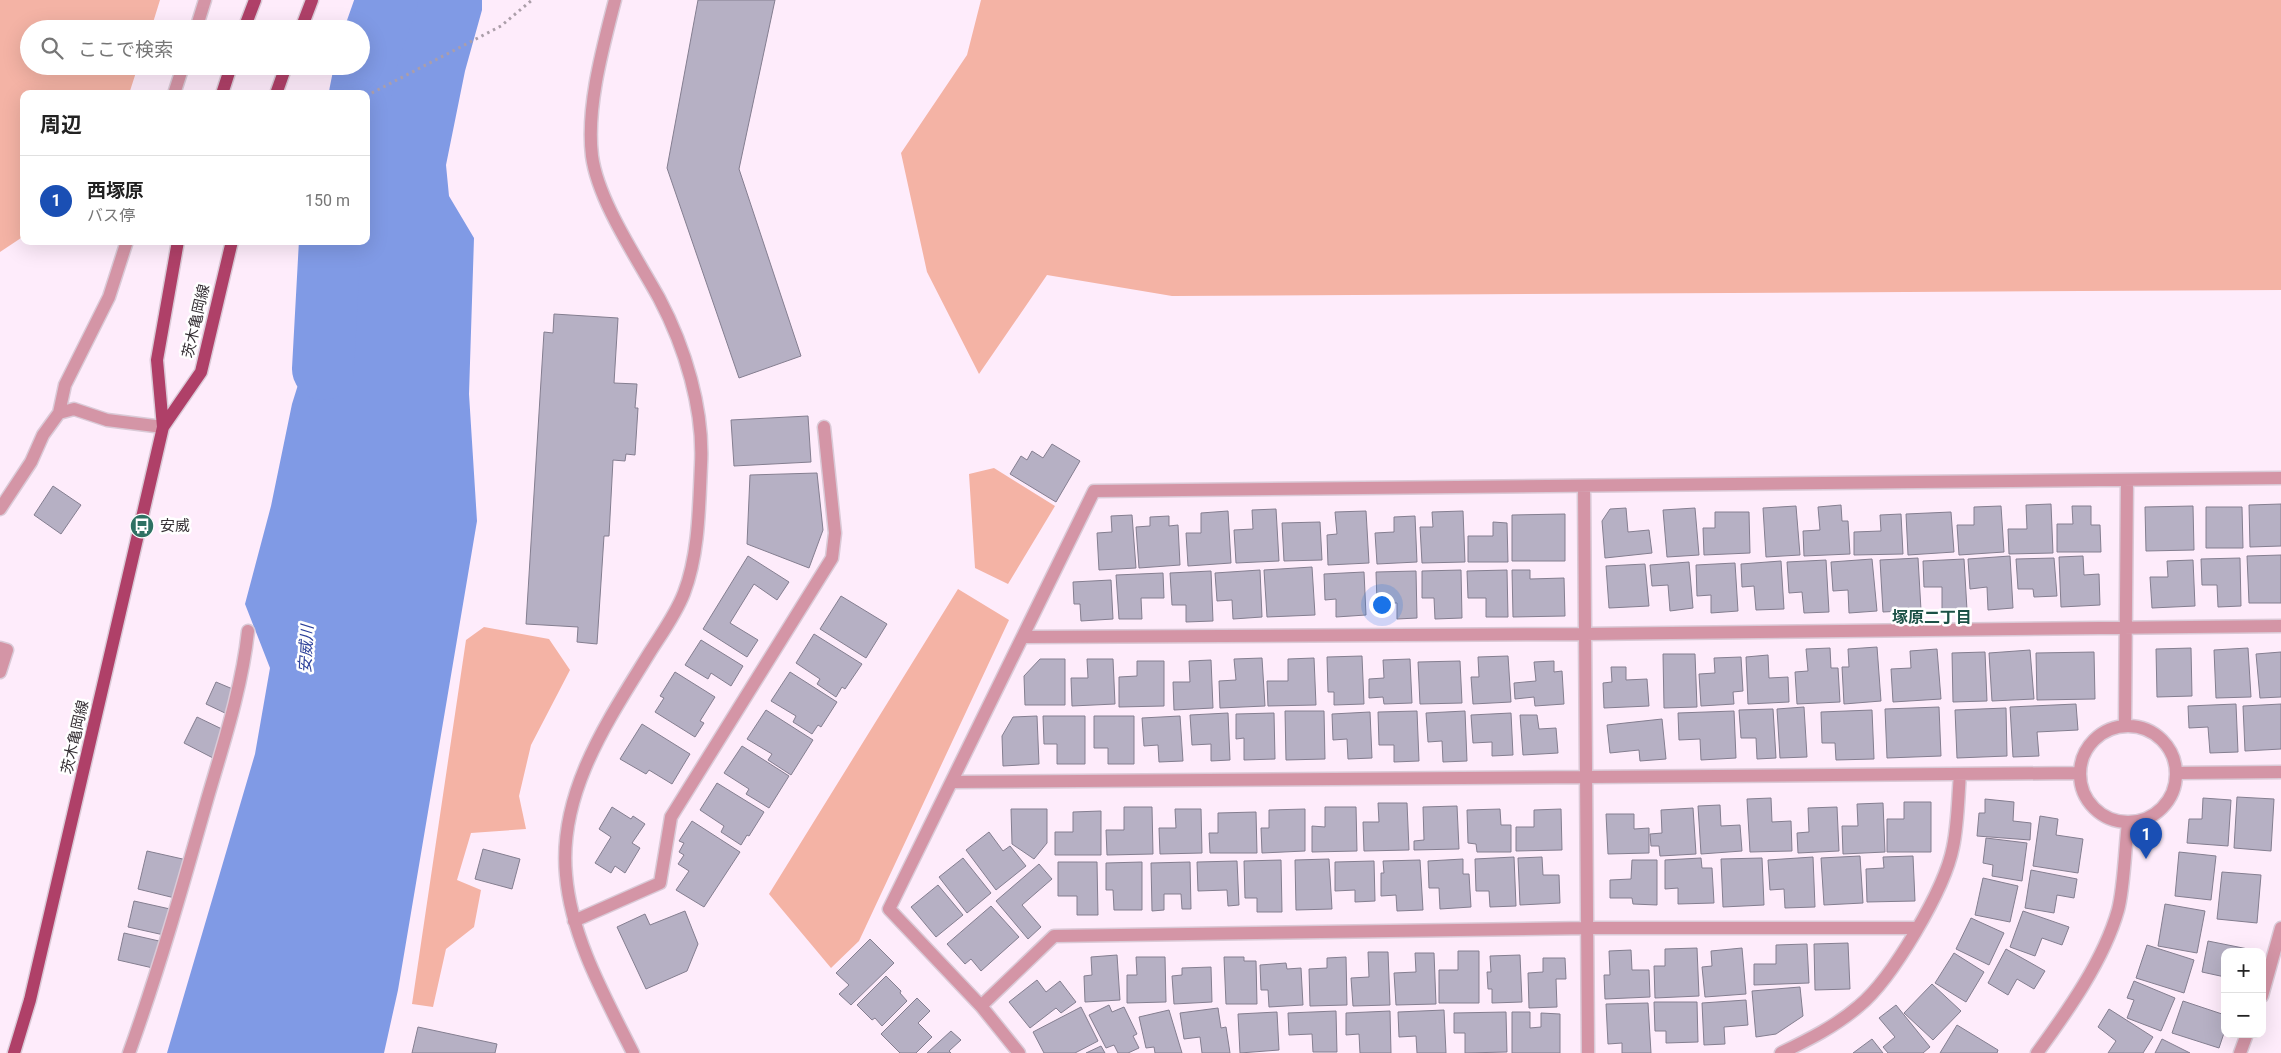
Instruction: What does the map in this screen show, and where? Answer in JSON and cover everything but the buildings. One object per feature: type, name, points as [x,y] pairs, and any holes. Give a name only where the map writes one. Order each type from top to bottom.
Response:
[{"type":"main road","points":[[247,20],[255,0]]},
{"type":"main road","points":[[304,20],[312,0]]},
{"type":"main road","points":[[223,90],[228,75]]},
{"type":"main road","points":[[277,90],[283,75]]},
{"type":"main road","name":"茨木亀岡線","points":[[14,1053],[34,981],[163,427],[157,360],[177,245]]},
{"type":"main road","name":"茨木亀岡線","points":[[163,427],[201,372],[231,245]]},
{"type":"street","points":[[199,20],[205,0]]},
{"type":"street","points":[[615,0],[596,89],[592,123],[592,158],[616,222],[658,297],[687,361],[699,426],[701,460],[693,555],[684,594],[594,748],[576,796],[566,848],[565,873],[574,921],[609,1005],[633,1053]]},
{"type":"street","points":[[175,90],[180,75]]},
{"type":"street","points":[[0,509],[31,462],[43,435],[59,413],[64,386],[108,297],[125,245]]},
{"type":"street","points":[[59,413],[74,409],[107,420],[163,427]]},
{"type":"street","points":[[574,921],[660,883],[671,817],[832,558],[835,533],[824,427]]},
{"type":"street","points":[[1019,1053],[981,1006],[889,909],[1094,491],[2281,478]]},
{"type":"street","points":[[2125,725],[2127,480]]},
{"type":"street","points":[[1584,486],[1588,1053]]},
{"type":"street","points":[[1023,637],[1585,634],[2281,626]]},
{"type":"street","points":[[129,1053],[157,976],[220,753],[245,661],[248,631]]},
{"type":"street","points":[[0,648],[7,650],[0,672]]},
{"type":"street","points":[[2125,725],[2145,728],[2162,738],[2173,755],[2177,773],[2170,799],[2152,817],[2128,823],[2103,816],[2085,798],[2079,774],[2085,750],[2101,733],[2125,725]]},
{"type":"street","points":[[2177,773],[2281,772]]},
{"type":"street","points":[[1781,1053],[1818,1035],[1860,1006],[1891,970],[1939,888],[1953,847],[1960,774]]},
{"type":"street","points":[[952,782],[2079,774]]},
{"type":"street","points":[[2037,1053],[2061,1020],[2098,957],[2118,910],[2128,823]]},
{"type":"street","points":[[981,1006],[1054,936],[1587,928],[1917,928]]},
{"type":"street","points":[[2263,993],[2281,928]]},
{"type":"street","points":[[2240,1053],[2246,1038]]},
{"type":"path","points":[[370,94],[501,26],[532,0]]},
{"type":"shaded area","points":[[0,0],[160,0],[154,20],[20,20],[20,75],[135,75],[130,90],[20,90],[20,239],[0,252]]},
{"type":"shaded area","points":[[981,0],[2281,0],[2281,290],[1172,296],[1047,275],[979,374],[927,272],[901,153],[967,55]]},
{"type":"shaded area","points":[[994,468],[1055,506],[1008,584],[975,568],[969,474]]},
{"type":"shaded area","points":[[958,589],[1009,620],[859,941],[831,968],[769,894]]},
{"type":"shaded area","points":[[484,627],[549,639],[570,670],[531,745],[519,796],[526,829],[471,833],[457,880],[481,890],[474,927],[446,949],[433,1007],[412,1004],[466,640]]},
{"type":"water","points":[[397,0],[482,0],[482,10],[465,71],[446,165],[449,196],[474,238],[469,394],[477,521],[398,990],[384,1053],[167,1053],[255,754],[270,668],[245,604],[271,506],[292,404],[322,308],[337,245],[370,245],[370,101]]},
{"type":"waterway","name":"安威川","points":[[370,48],[387,0]]},
{"type":"waterway","name":"安威川","points":[[361,90],[364,75]]},
{"type":"waterway","name":"安威川","points":[[323,369],[330,245]]},
{"type":"place","name":"安威","points":[[142,526]]},
{"type":"place","name":"西塚原","points":[[2146,859]]},
{"type":"district","name":"塚原二丁目","points":[[1932,617]]}]
